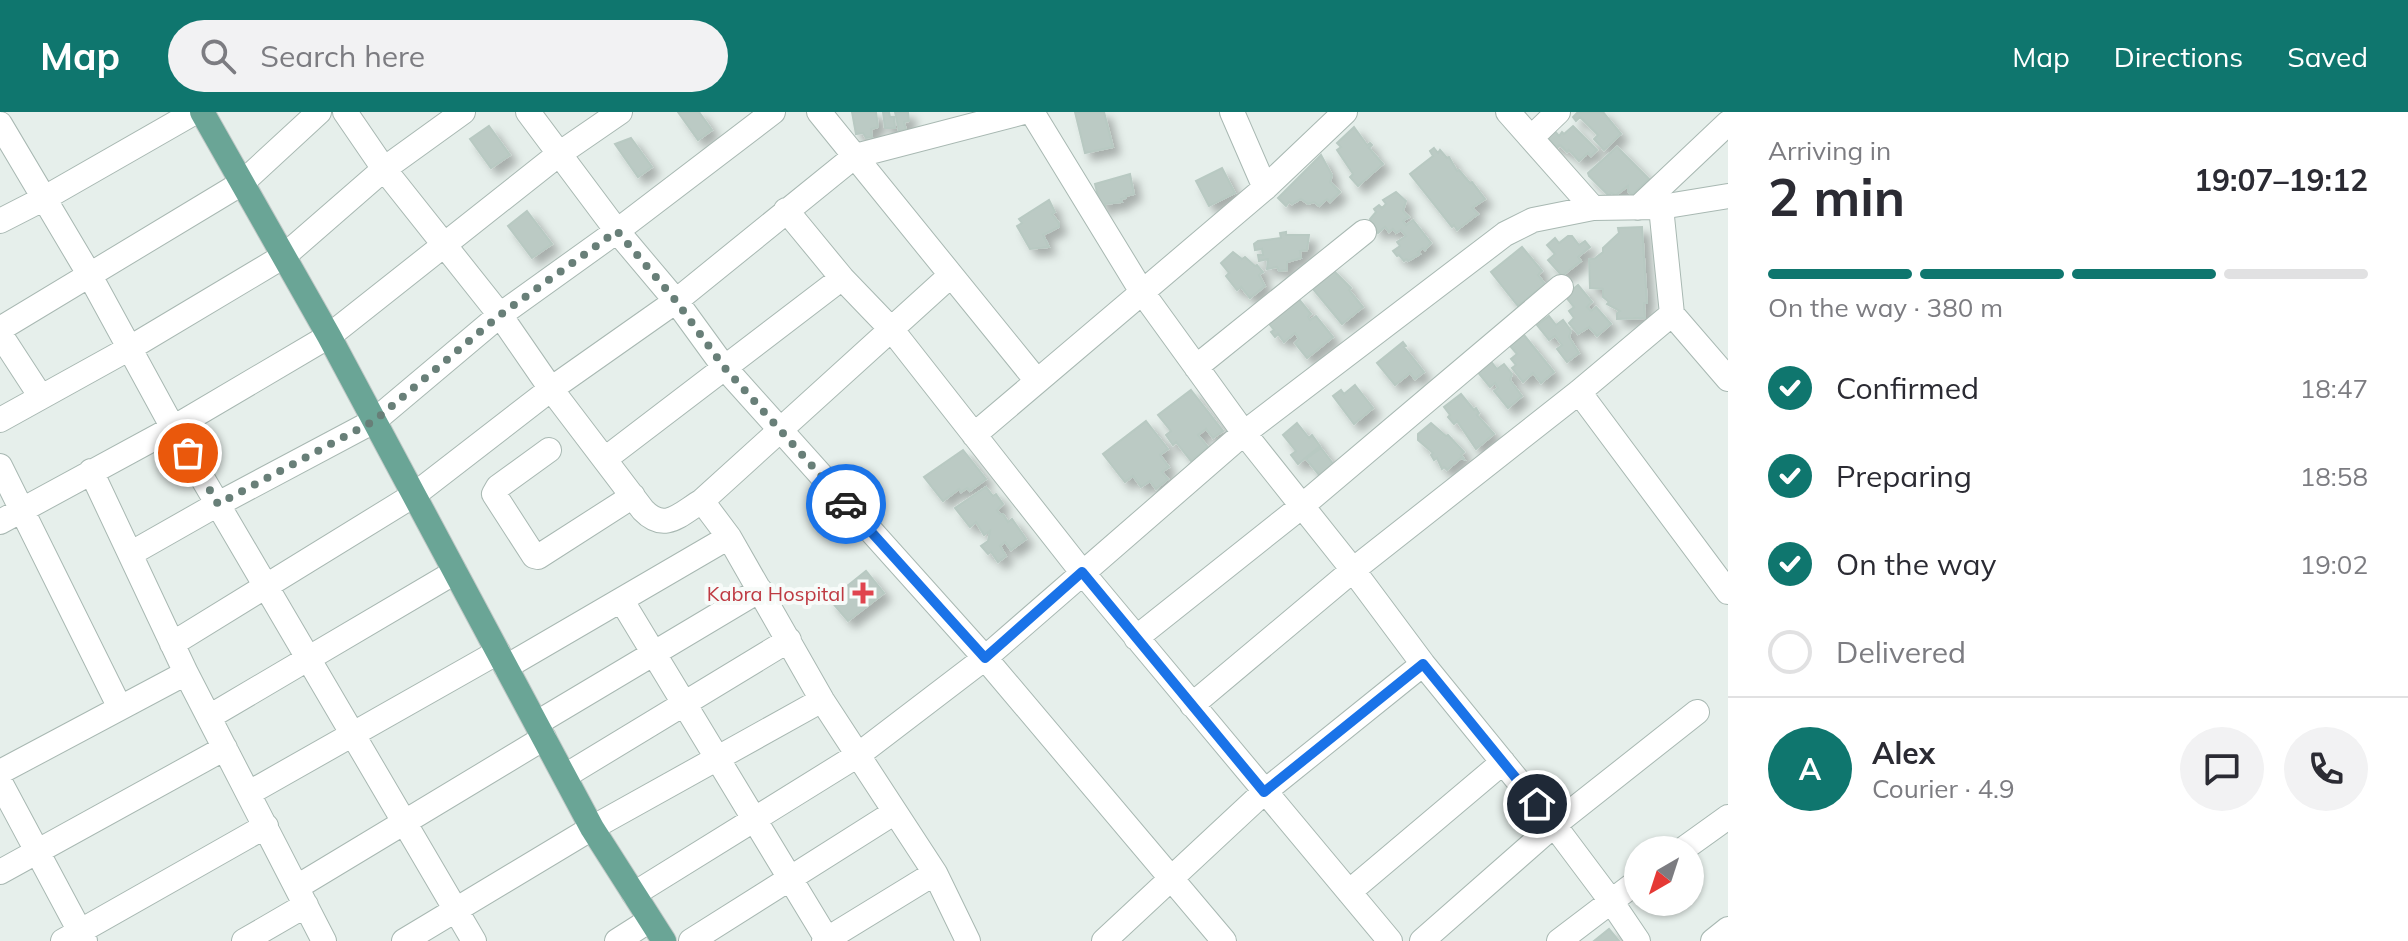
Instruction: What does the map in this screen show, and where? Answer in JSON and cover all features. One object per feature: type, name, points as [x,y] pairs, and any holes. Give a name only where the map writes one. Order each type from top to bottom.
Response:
[{"type":"main road","points":[[202,112],[329,336],[592,828],[664,941]]},
{"type":"street","points":[[13,112],[0,122],[89,274],[173,428],[474,941]]},
{"type":"street","points":[[0,221],[195,112]]},
{"type":"street","points":[[41,397],[0,332],[89,274],[242,183],[319,112]]},
{"type":"street","points":[[345,112],[384,169],[500,315],[551,389],[633,496],[650,517],[667,522],[702,501],[951,275]]},
{"type":"street","points":[[0,420],[130,348],[284,256],[384,169],[463,112]]},
{"type":"street","points":[[528,112],[724,367],[985,658],[1224,941]]},
{"type":"street","points":[[0,522],[173,428],[329,336],[559,154],[620,112]]},
{"type":"street","points":[[130,554],[374,421],[500,315],[617,231],[773,112]]},
{"type":"street","points":[[819,112],[1037,381]]},
{"type":"street","points":[[172,644],[414,495],[551,389],[676,301],[855,156],[1024,112]]},
{"type":"street","points":[[1032,112],[1142,292],[1244,433],[1423,664],[1554,825],[1638,941]]},
{"type":"street","points":[[1232,112],[1265,188]]},
{"type":"street","points":[[974,435],[1265,188],[1345,112]]},
{"type":"street","points":[[1508,112],[1593,208]]},
{"type":"street","points":[[1532,137],[1558,112]]},
{"type":"street","points":[[1649,208],[1727,127]]},
{"type":"street","points":[[634,894],[858,755],[985,658],[1244,433],[1505,234],[1533,220],[1593,208],[1649,208],[1728,196]]},
{"type":"street","points":[[1649,208],[1672,314],[1728,379]]},
{"type":"street","points":[[786,210],[842,278],[892,330],[1082,572],[1390,941]]},
{"type":"street","points":[[1196,367],[1364,232]]},
{"type":"street","points":[[605,459],[842,278]]},
{"type":"street","points":[[1136,638],[1302,506],[1561,287]]},
{"type":"street","points":[[1192,705],[1353,570],[1579,392],[1672,314]]},
{"type":"street","points":[[1579,392],[1728,592]]},
{"type":"street","points":[[549,450],[498,487],[494,494],[534,556],[538,557],[633,496]]},
{"type":"street","points":[[0,466],[120,708]]},
{"type":"street","points":[[91,471],[186,673],[324,941]]},
{"type":"street","points":[[702,501],[729,537],[822,700],[935,873],[968,941]]},
{"type":"street","points":[[249,793],[352,733],[622,601],[729,537]]},
{"type":"street","points":[[209,717],[455,572]]},
{"type":"street","points":[[244,941],[404,822],[655,653],[760,590]]},
{"type":"street","points":[[622,601],[826,940],[935,873]]},
{"type":"street","points":[[565,776],[789,640]]},
{"type":"street","points":[[1104,941],[1264,792],[1423,664]]},
{"type":"street","points":[[0,772],[186,673]]},
{"type":"street","points":[[404,941],[592,828],[822,700]]},
{"type":"street","points":[[1422,941],[1554,825],[1697,712]]},
{"type":"street","points":[[0,872],[225,748]]},
{"type":"street","points":[[1349,892],[1503,762]]},
{"type":"street","points":[[0,782],[37,851],[76,938],[266,826]]},
{"type":"street","points":[[691,941],[895,812]]},
{"type":"street","points":[[1702,836],[1728,817]]},
{"type":"street","points":[[1559,941],[1624,891]]},
{"type":"street","points":[[617,941],[650,920]]},
{"type":"street","points":[[1713,941],[1728,929]]},
{"type":"building","points":[[678,112],[699,112],[712,130],[698,140]]},
{"type":"building","points":[[852,112],[876,112],[878,127],[871,129],[872,137],[856,134]]},
{"type":"building","points":[[883,112],[889,112],[890,117],[894,117],[895,128],[885,128]]},
{"type":"building","points":[[895,112],[908,112],[909,121],[904,122],[906,130],[899,131]]},
{"type":"building","points":[[1075,112],[1104,112],[1113,147],[1085,153]]},
{"type":"building","points":[[1578,112],[1603,112],[1621,134],[1604,150],[1594,139],[1598,135],[1580,117],[1576,121],[1573,117]]},
{"type":"building","points":[[489,126],[510,155],[491,168],[470,139]]},
{"type":"building","points":[[1573,126],[1597,150],[1579,161],[1569,150],[1567,152],[1560,145],[1557,148],[1546,136],[1553,129],[1559,136]]},
{"type":"building","points":[[1354,127],[1367,145],[1372,145],[1369,148],[1383,164],[1358,186],[1337,150],[1341,147],[1337,143]]},
{"type":"building","points":[[631,138],[652,167],[638,177],[615,144]]},
{"type":"building","points":[[1617,147],[1649,179],[1632,195],[1628,186],[1609,196],[1588,173]]},
{"type":"building","points":[[1434,148],[1449,157],[1457,171],[1472,182],[1485,199],[1472,208],[1478,214],[1457,230],[1410,174],[1433,156],[1430,151]]},
{"type":"building","points":[[1321,155],[1332,175],[1330,182],[1340,192],[1330,202],[1327,199],[1319,206],[1301,199],[1286,206],[1278,198]]},
{"type":"building","points":[[1222,168],[1235,193],[1209,206],[1196,181]]},
{"type":"building","points":[[1130,174],[1134,194],[1121,199],[1122,202],[1105,204],[1101,208],[1095,184]]},
{"type":"building","points":[[1396,192],[1406,201],[1403,211],[1409,217],[1403,221],[1406,225],[1413,220],[1431,243],[1408,261],[1393,251],[1400,246],[1397,242],[1406,236],[1401,230],[1389,232],[1385,227],[1378,233],[1370,219],[1376,212],[1374,209],[1379,205],[1382,208],[1386,204],[1383,200]]},
{"type":"building","points":[[1049,200],[1059,227],[1043,235],[1049,247],[1030,249],[1017,226],[1022,223],[1019,219]]},
{"type":"building","points":[[527,211],[552,244],[532,258],[508,226]]},
{"type":"building","points":[[1642,227],[1647,303],[1644,303],[1645,318],[1617,319],[1620,311],[1607,304],[1609,302],[1603,297],[1603,289],[1590,288],[1589,259],[1603,252],[1603,248],[1619,233],[1618,228]]},
{"type":"building","points":[[1286,232],[1286,235],[1309,235],[1307,250],[1300,251],[1301,258],[1287,262],[1287,270],[1279,271],[1277,267],[1267,269],[1268,259],[1259,261],[1258,255],[1263,255],[1262,249],[1255,250],[1254,244],[1281,238],[1280,233]]},
{"type":"building","points":[[1572,236],[1579,245],[1585,241],[1590,247],[1578,257],[1581,261],[1562,276],[1548,260],[1555,254],[1547,245],[1555,238],[1559,243]]},
{"type":"building","points":[[1522,247],[1542,271],[1538,275],[1545,284],[1518,306],[1491,272]]},
{"type":"building","points":[[1233,252],[1257,265],[1263,272],[1259,275],[1265,286],[1250,298],[1241,287],[1237,290],[1221,263]]},
{"type":"building","points":[[1329,266],[1351,288],[1349,290],[1363,307],[1342,324],[1308,283]]},
{"type":"building","points":[[1578,285],[1592,302],[1587,307],[1591,311],[1596,307],[1611,324],[1597,336],[1589,327],[1578,334],[1569,323],[1574,318],[1569,311],[1574,307],[1565,296]]},
{"type":"building","points":[[1297,297],[1311,314],[1308,317],[1310,320],[1316,316],[1333,337],[1307,358],[1295,343],[1299,339],[1295,333],[1284,342],[1278,334],[1275,337],[1267,321]]},
{"type":"building","points":[[1549,316],[1556,325],[1563,320],[1571,331],[1569,337],[1579,353],[1567,362],[1557,349],[1562,345],[1555,336],[1549,340],[1537,325]]},
{"type":"building","points":[[1524,335],[1554,372],[1541,383],[1533,373],[1523,382],[1512,368],[1516,365],[1511,359],[1517,354],[1510,346]]},
{"type":"building","points":[[1403,342],[1424,372],[1415,379],[1410,373],[1395,385],[1377,363]]},
{"type":"building","points":[[1489,359],[1497,369],[1504,364],[1512,374],[1510,380],[1522,396],[1508,408],[1494,391],[1498,388],[1495,383],[1490,387],[1476,370]]},
{"type":"building","points":[[1355,385],[1373,408],[1354,424],[1333,396],[1341,390],[1344,394]]},
{"type":"building","points":[[1191,390],[1223,431],[1213,438],[1206,429],[1198,435],[1208,447],[1191,461],[1176,442],[1173,445],[1166,435],[1171,431],[1158,415]]},
{"type":"building","points":[[1461,394],[1474,410],[1476,408],[1477,415],[1494,434],[1476,449],[1457,421],[1454,424],[1448,417],[1450,415],[1444,407]]},
{"type":"building","points":[[1146,421],[1168,449],[1160,455],[1169,467],[1162,472],[1168,479],[1156,489],[1150,481],[1141,487],[1133,476],[1125,482],[1103,454]]},
{"type":"building","points":[[1297,423],[1320,446],[1298,464],[1291,455],[1296,451],[1283,435]]},
{"type":"building","points":[[1431,423],[1464,452],[1461,455],[1464,459],[1461,458],[1447,470],[1442,469],[1437,458],[1434,460],[1431,455],[1433,453],[1418,440],[1418,434]]},
{"type":"building","points":[[1321,448],[1334,465],[1320,476],[1306,459]]},
{"type":"building","points":[[963,450],[986,479],[970,491],[967,488],[961,492],[959,489],[943,501],[924,477]]},
{"type":"building","points":[[986,487],[1003,504],[997,510],[1000,514],[1008,522],[1012,519],[1026,539],[1011,550],[1005,542],[1000,546],[1006,556],[998,562],[991,552],[988,554],[981,546],[988,541],[990,531],[984,535],[976,522],[970,527],[955,508]]},
{"type":"building","points":[[866,571],[884,593],[848,621],[830,600]]},
{"type":"building","points":[[1609,929],[1619,941],[1594,941]]},
{"type":"way so far","points":[[188,453],[218,504],[374,421],[500,315],[617,231],[676,301],[724,367],[846,504]]},
{"type":"place","name":"Kabra Hospital","points":[[863,593]]},
{"type":"route","points":[[846,504],[985,658],[1082,572],[1264,792],[1423,664],[1537,804]]}]
